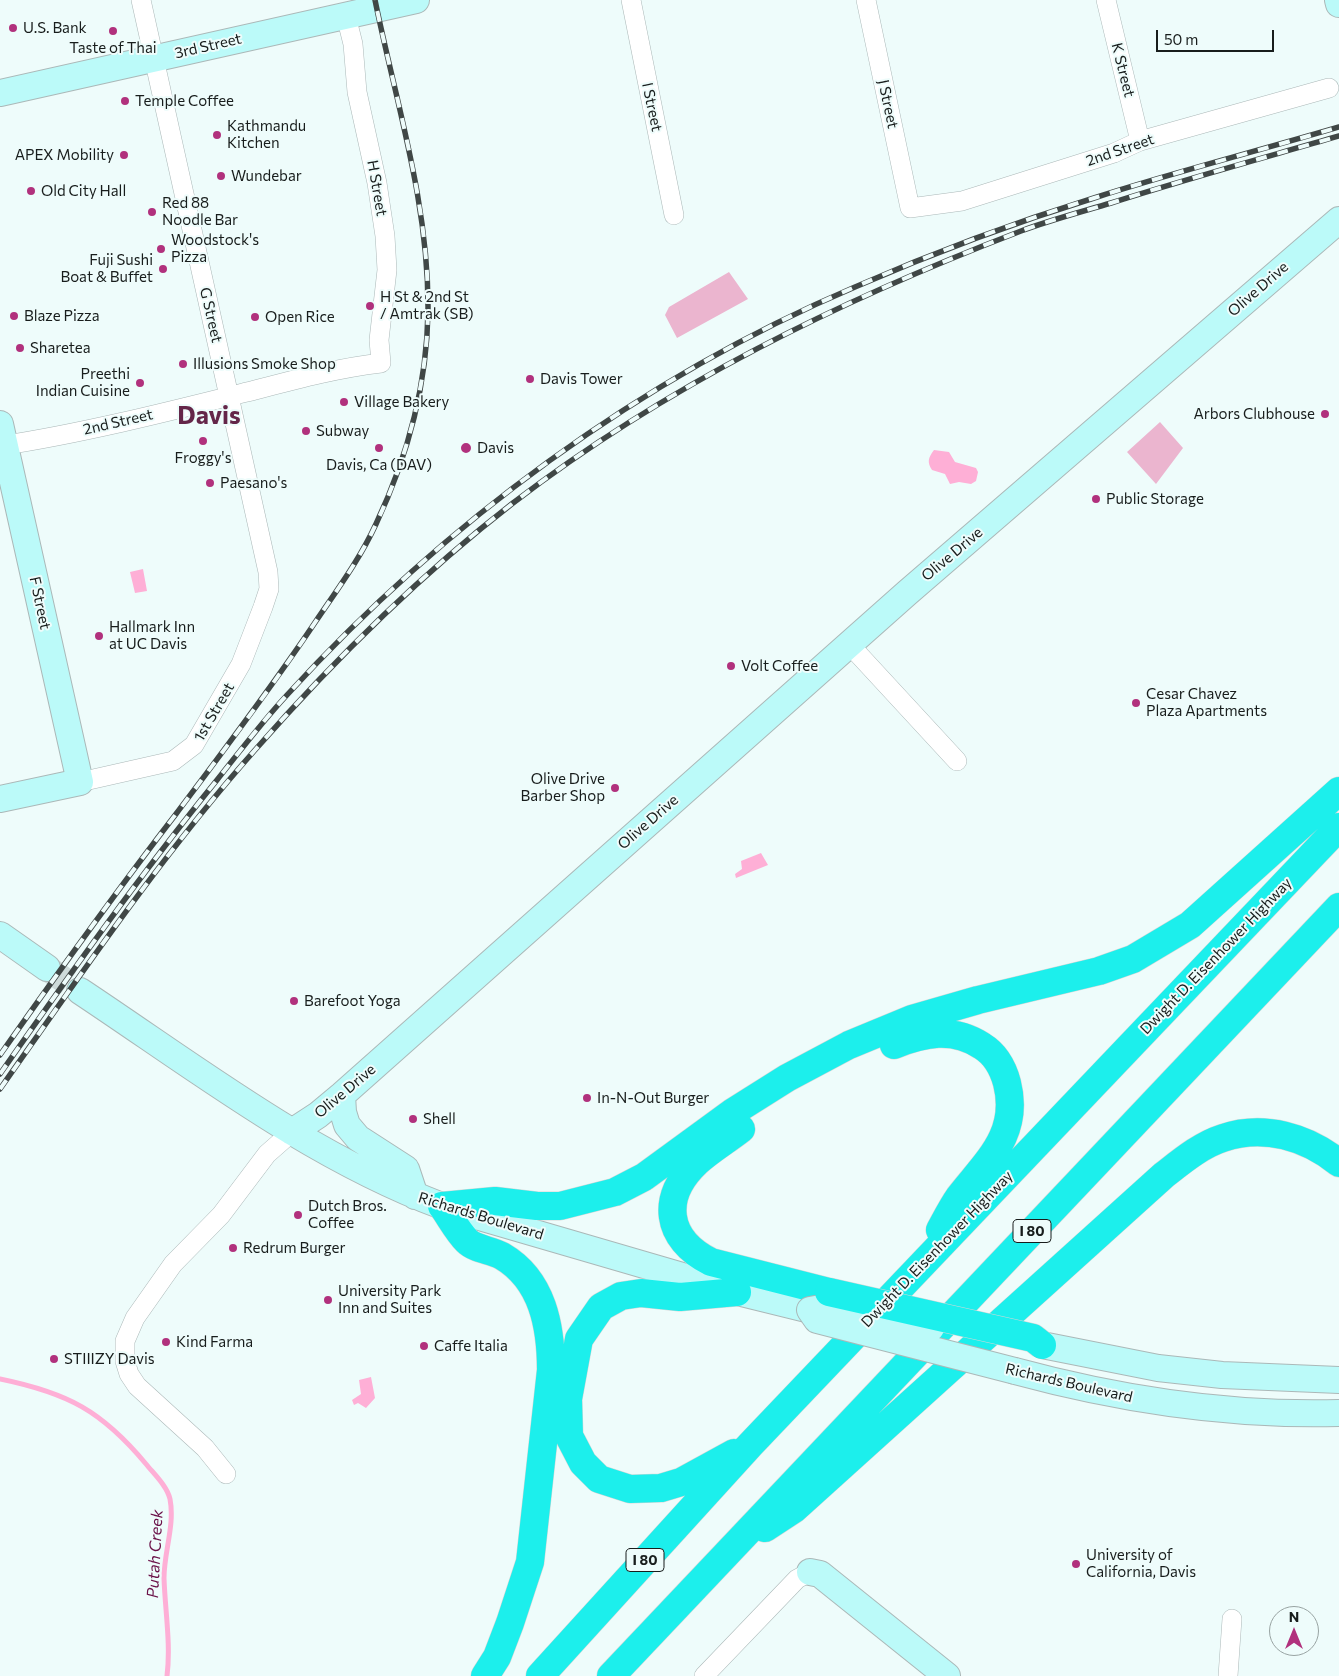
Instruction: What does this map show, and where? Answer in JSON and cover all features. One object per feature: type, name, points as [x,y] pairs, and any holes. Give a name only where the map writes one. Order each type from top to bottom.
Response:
[{"type":"highway","points":[[442,1206],[495,1201],[537,1206],[560,1206],[615,1192],[644,1177],[734,1112],[786,1078],[849,1045],[912,1019],[978,1000],[1099,971],[1133,959],[1190,925],[1339,791]]},
{"type":"highway","name":"Dwight D. Eisenhower Highway","points":[[540,1676],[751,1444],[1339,827]]},
{"type":"highway","name":"I 80","points":[[611,1676],[1339,907]]},
{"type":"highway","points":[[918,1269],[958,1198],[990,1162],[1001,1143],[1010,1116],[1010,1094],[1005,1074],[996,1060],[970,1038],[950,1033],[928,1034],[905,1041],[830,1075],[789,1097],[754,1120],[698,1162],[680,1184],[674,1197],[672,1210],[674,1224],[679,1237],[698,1256],[711,1262],[820,1301],[1033,1338],[1042,1345]]},
{"type":"highway","points":[[724,1555],[794,1509],[1164,1175],[1197,1150],[1222,1138],[1241,1133],[1268,1132],[1296,1138],[1322,1150],[1339,1164]]},
{"type":"highway","points":[[442,1206],[468,1242],[503,1257],[528,1279],[548,1319],[551,1344],[551,1370],[530,1562],[510,1623],[496,1657],[485,1676]]},
{"type":"highway","points":[[737,1292],[680,1297],[641,1293],[621,1296],[601,1308],[579,1340],[568,1399],[569,1436],[583,1463],[599,1479],[630,1489],[661,1488],[681,1482],[751,1444]]},
{"type":"street","name":"G Street","points":[[141,0],[268,572]]},
{"type":"street","name":"3rd Street","points":[[0,92],[157,70],[346,16],[416,0]]},
{"type":"street","name":"I Street","points":[[631,0],[674,215]]},
{"type":"street","name":"J Street","points":[[866,0],[910,208]]},
{"type":"street","name":"K Street","points":[[1106,0],[1140,140]]},
{"type":"street","points":[[1338,0],[1339,4]]},
{"type":"street","name":"H Street","points":[[346,16],[352,44],[357,92],[377,183],[385,236],[388,270],[380,340],[381,363]]},
{"type":"street","name":"2nd Street","points":[[910,208],[972,198],[1114,153],[1140,140],[1329,88]]},
{"type":"street","name":"Olive Drive","points":[[226,1474],[205,1448],[137,1386],[128,1374],[125,1362],[125,1341],[134,1318],[173,1264],[219,1217],[267,1154],[292,1132],[318,1115],[342,1095],[849,644],[1339,220]]},
{"type":"street","name":"2nd Street","points":[[2,439],[229,396],[343,368],[381,363]]},
{"type":"street","name":"F Street","points":[[2,439],[80,782]]},
{"type":"street","name":"1st Street","points":[[0,799],[173,761],[194,746],[241,664],[264,607],[269,589],[268,572]]},
{"type":"street","points":[[849,644],[957,761]]},
{"type":"street","points":[[0,921],[8,941],[47,968]]},
{"type":"street","name":"Richards Boulevard","points":[[80,991],[292,1132],[366,1174],[442,1206],[737,1292],[820,1301],[817,1320],[1076,1387],[1175,1405],[1227,1411],[1339,1413]]},
{"type":"street","points":[[342,1095],[343,1112],[347,1126],[358,1138],[406,1170],[415,1196]]},
{"type":"street","name":"Richards Boulevard","points":[[1042,1345],[1158,1368],[1222,1375],[1339,1380]]},
{"type":"street","points":[[704,1676],[797,1579],[810,1572],[820,1574],[947,1676]]},
{"type":"street","points":[[1228,1676],[1232,1619]]},
{"type":"shaded area","points":[[729,272],[748,299],[677,338],[665,315],[669,307]]},
{"type":"shaded area","points":[[1160,422],[1183,448],[1156,484],[1127,452]]},
{"type":"shaded area","points":[[934,450],[949,452],[955,462],[976,468],[978,472],[976,481],[971,484],[959,482],[950,484],[945,474],[932,470],[930,467],[930,455]]},
{"type":"shaded area","points":[[143,569],[147,591],[135,593],[130,572]]},
{"type":"shaded area","points":[[761,853],[768,865],[736,878],[735,874],[742,869],[741,861]]},
{"type":"shaded area","points":[[371,1377],[375,1398],[366,1408],[358,1403],[354,1405],[352,1400],[361,1394],[359,1380]]},
{"type":"waterway","name":"Putah Creek","points":[[0,1379],[45,1391],[82,1407],[114,1430],[166,1489],[171,1509],[164,1578],[168,1639],[167,1676]]},
{"type":"tunnel","points":[[47,968],[80,991]]},
{"type":"railway","points":[[0,1055],[86,934],[299,646],[363,550],[397,473],[413,420],[424,366],[428,311],[427,271],[423,232],[410,154],[375,0]]},
{"type":"railway","points":[[0,1074],[133,888],[188,816],[278,705],[348,632],[412,571],[479,514],[550,461],[623,411],[698,365],[776,324],[884,274],[1033,218],[1155,179],[1339,127]]},
{"type":"railway","points":[[0,1089],[91,959],[154,874],[220,790],[315,684],[378,620],[444,560],[513,503],[572,460],[632,420],[694,383],[822,316],[887,286],[1021,231],[1054,220],[1339,136]]},
{"type":"place","name":"U.S. Bank","points":[[13,28]]},
{"type":"place","name":"Taste of Thai","points":[[113,31]]},
{"type":"place","name":"Temple Coffee","points":[[125,101]]},
{"type":"place","name":"Kathmandu Kitchen","points":[[217,135]]},
{"type":"place","name":"APEX Mobility","points":[[124,155]]},
{"type":"place","name":"Wundebar","points":[[221,176]]},
{"type":"place","name":"Old City Hall","points":[[31,191]]},
{"type":"place","name":"Red 88 Noodle Bar","points":[[152,212]]},
{"type":"place","name":"Woodstock's Pizza","points":[[161,249]]},
{"type":"place","name":"Fuji Sushi Boat & Buffet","points":[[163,269]]},
{"type":"place","name":"H St & 2nd St / Amtrak (SB)","points":[[370,306]]},
{"type":"place","name":"Blaze Pizza","points":[[14,316]]},
{"type":"place","name":"Open Rice","points":[[255,317]]},
{"type":"place","name":"Sharetea","points":[[20,348]]},
{"type":"place","name":"Illusions Smoke Shop","points":[[183,364]]},
{"type":"place","name":"Davis Tower","points":[[530,379]]},
{"type":"place","name":"Preethi Indian Cuisine","points":[[140,383]]},
{"type":"place","name":"Village Bakery","points":[[344,402]]},
{"type":"place","name":"Arbors Clubhouse","points":[[1325,414]]},
{"type":"place","name":"Subway","points":[[306,431]]},
{"type":"place","name":"Froggy's","points":[[203,441]]},
{"type":"place","name":"Davis, Ca (DAV)","points":[[379,448]]},
{"type":"place","name":"Davis","points":[[466,448]]},
{"type":"place","name":"Paesano's","points":[[210,483]]},
{"type":"place","name":"Public Storage","points":[[1096,499]]},
{"type":"place","name":"Hallmark Inn at UC Davis","points":[[99,636]]},
{"type":"place","name":"Volt Coffee","points":[[731,666]]},
{"type":"place","name":"Cesar Chavez Plaza Apartments","points":[[1136,703]]},
{"type":"place","name":"Olive Drive Barber Shop","points":[[615,788]]},
{"type":"place","name":"Barefoot Yoga","points":[[294,1001]]},
{"type":"place","name":"In-N-Out Burger","points":[[587,1098]]},
{"type":"place","name":"Shell","points":[[413,1119]]},
{"type":"place","name":"Dutch Bros. Coffee","points":[[298,1215]]},
{"type":"place","name":"Redrum Burger","points":[[233,1248]]},
{"type":"place","name":"University Park Inn and Suites","points":[[328,1300]]},
{"type":"place","name":"Kind Farma","points":[[166,1342]]},
{"type":"place","name":"Caffe Italia","points":[[424,1346]]},
{"type":"place","name":"STIIIZY Davis","points":[[54,1359]]},
{"type":"place","name":"University of California, Davis","points":[[1076,1564]]},
{"type":"district","name":"Davis","points":[[209,416]]}]
